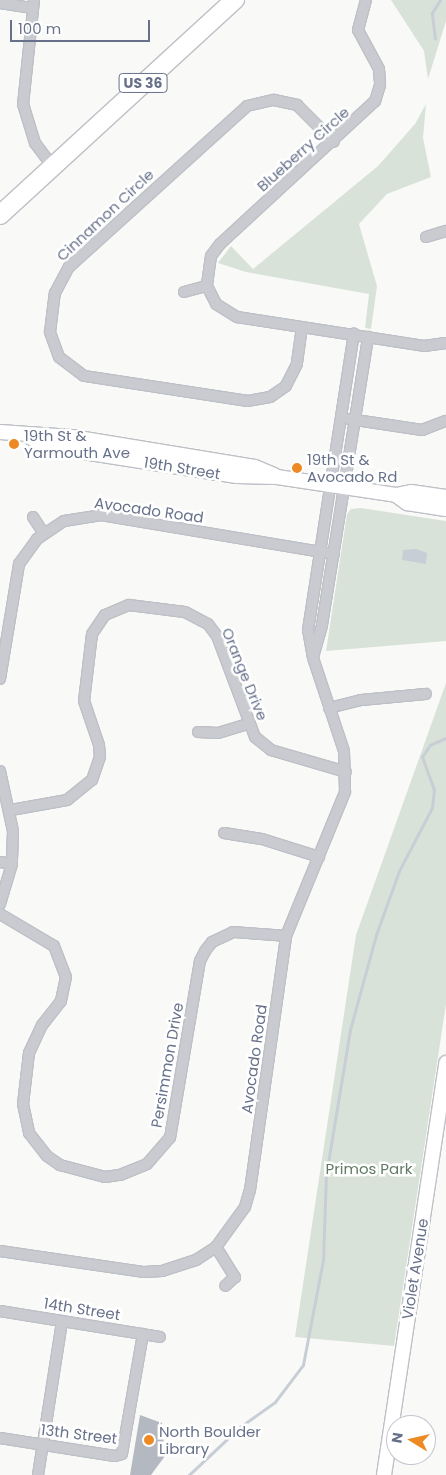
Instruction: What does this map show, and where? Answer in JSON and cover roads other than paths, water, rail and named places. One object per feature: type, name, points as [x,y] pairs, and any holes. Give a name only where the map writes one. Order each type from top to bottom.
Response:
[{"type":"highway","name":"US 36","points":[[0,215],[235,0]]},
{"type":"street","name":"Blueberry Circle","points":[[207,286],[211,256],[220,244],[371,108],[380,85],[379,69],[360,38],[353,22],[366,0]]},
{"type":"street","points":[[0,2],[34,4],[22,104],[31,134],[54,167]]},
{"type":"street","name":"Cinnamon Circle","points":[[302,327],[294,372],[280,396],[242,401],[93,378],[76,372],[56,360],[50,322],[58,282],[69,267],[243,110],[275,96],[304,110],[334,142]]},
{"type":"street","points":[[426,237],[446,231]]},
{"type":"street","points":[[184,292],[207,286],[216,304],[229,314],[424,346],[446,343]]},
{"type":"street","name":"Avocado Road","points":[[0,1251],[144,1272],[180,1267],[216,1246],[236,1223],[250,1190],[286,936],[343,798],[346,772],[344,751],[313,658],[308,630],[354,334]]},
{"type":"street","name":"Avocado Road","points":[[313,658],[334,554],[368,337]]},
{"type":"street","points":[[340,418],[422,430],[446,421]]},
{"type":"street","name":"19th Street","points":[[0,432],[30,437],[45,446],[237,476],[277,477],[396,495],[412,492],[446,497]]},
{"type":"street","name":"19th Street","points":[[396,495],[407,503],[446,509]]},
{"type":"street","name":"Avocado Road","points":[[0,679],[20,564],[44,534],[64,521],[100,516],[334,554]]},
{"type":"street","points":[[33,517],[44,534]]},
{"type":"street","name":"Orange Drive","points":[[11,810],[66,800],[92,780],[99,763],[99,745],[87,715],[84,687],[92,634],[105,615],[114,609],[129,605],[185,612],[208,624],[217,636],[248,724],[255,737],[271,750],[346,772]]},
{"type":"street","points":[[329,708],[361,700],[426,694]]},
{"type":"street","points":[[198,732],[218,733],[248,724]]},
{"type":"street","points":[[0,771],[2,786],[11,810],[12,864],[0,904]]},
{"type":"street","points":[[224,833],[262,839],[319,857]]},
{"type":"street","points":[[0,862],[12,864]]},
{"type":"street","name":"Persimmon Drive","points":[[0,914],[54,946],[66,977],[61,1001],[42,1025],[29,1053],[23,1104],[30,1133],[42,1151],[60,1165],[105,1177],[127,1173],[147,1164],[170,1138],[200,961],[205,951],[212,942],[233,932],[286,936]]},
{"type":"street","name":"Violet Avenue","points":[[384,1475],[446,1063]]},
{"type":"street","points":[[216,1246],[235,1277],[225,1286]]},
{"type":"street","name":"14th Street","points":[[0,1311],[160,1337]]},
{"type":"street","points":[[38,1475],[62,1321]]},
{"type":"street","name":"13th Street","points":[[0,1438],[115,1456],[123,1453],[143,1334]]},
{"type":"waterway","points":[[435,39],[432,13],[440,0]]},
{"type":"waterway","points":[[189,1475],[240,1427],[275,1402],[303,1365],[323,1260],[326,1175],[350,1030],[376,935],[399,871],[432,808],[434,790],[422,757],[430,745],[446,738]]},
{"type":"place","name":"19th St & Yarmouth Ave","points":[[14,444]]},
{"type":"place","name":"19th St & Avocado Rd","points":[[297,468]]},
{"type":"place","name":"North Boulder Library","points":[[149,1440]]},
{"type":"park label","name":"Primos Park","points":[[369,1169]]}]
